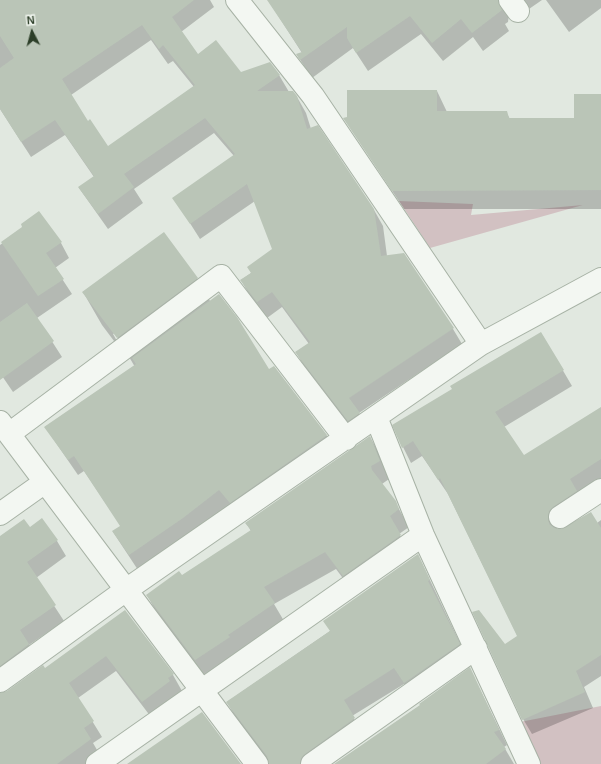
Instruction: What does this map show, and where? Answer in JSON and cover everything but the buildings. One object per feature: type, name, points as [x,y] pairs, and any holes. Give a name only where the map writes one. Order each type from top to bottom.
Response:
[{"type":"street","points":[[237,0],[313,96],[481,344]]},
{"type":"street","points":[[257,764],[5,428],[221,276],[346,439]]},
{"type":"street","points":[[0,681],[126,590],[481,344],[601,279]]},
{"type":"street","points":[[376,417],[424,535],[529,764]]},
{"type":"street","points":[[0,514],[45,482]]},
{"type":"street","points":[[560,517],[601,490]]},
{"type":"street","points":[[97,764],[424,535]]},
{"type":"street","points":[[312,764],[476,648]]},
{"type":"shaded area","points":[[399,201],[473,204],[471,215],[583,205],[430,248]]},
{"type":"shaded area","points":[[601,706],[601,764],[538,764],[520,722]]}]
